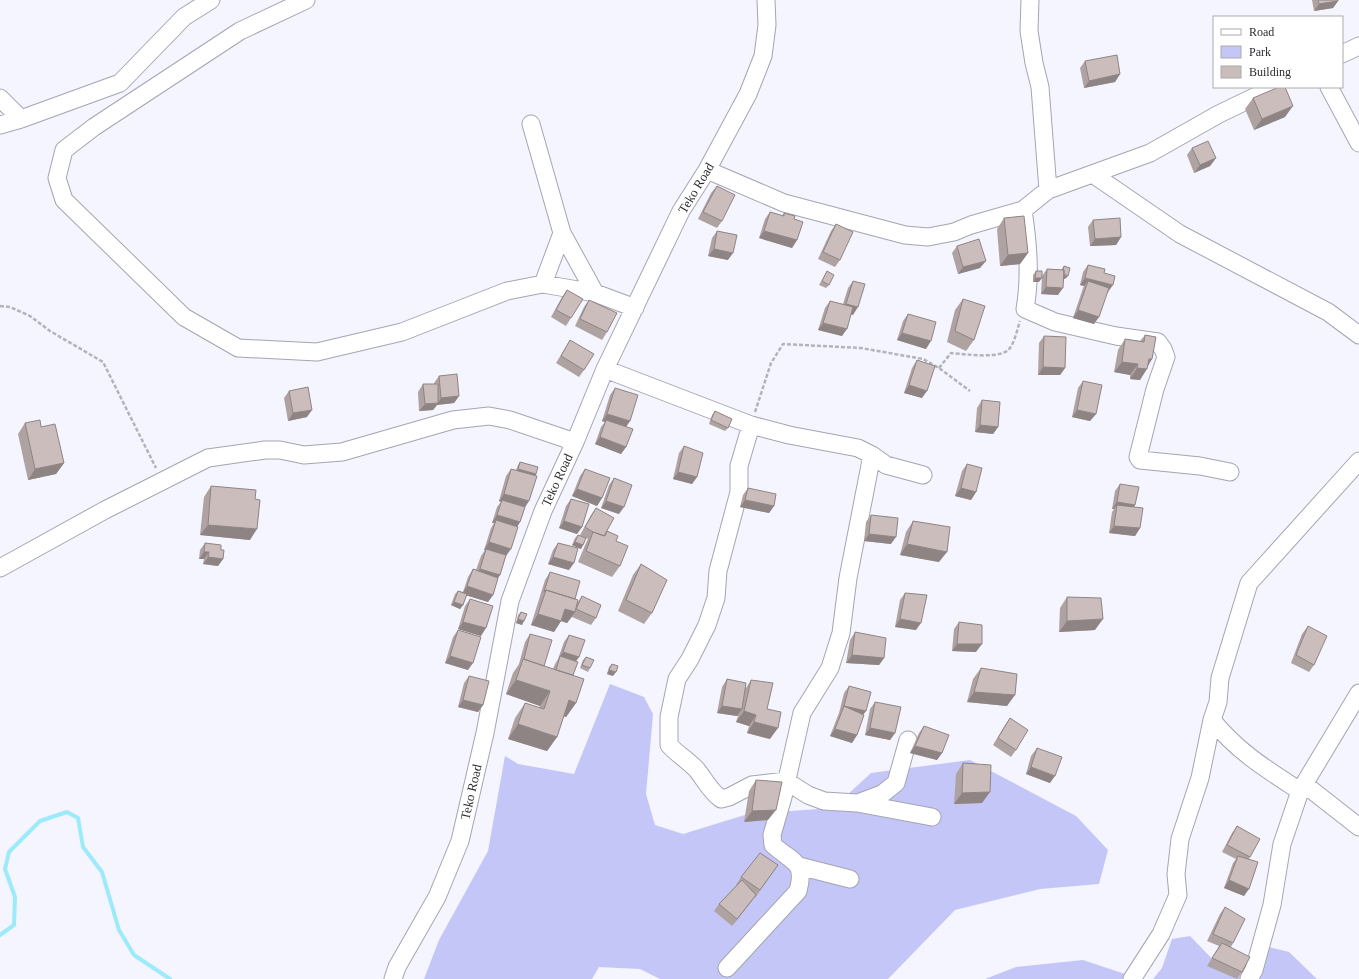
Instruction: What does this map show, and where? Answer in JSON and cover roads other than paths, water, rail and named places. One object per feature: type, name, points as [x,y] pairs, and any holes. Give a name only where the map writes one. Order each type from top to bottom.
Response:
[{"type":"street","points":[[0,125],[21,119],[120,83],[184,17],[211,0]]},
{"type":"street","points":[[306,0],[240,31],[94,127],[64,150],[57,178],[64,200],[184,317],[238,348],[317,352],[402,332],[508,291],[543,284],[595,293],[635,308]]},
{"type":"street","name":"Teko Road","points":[[393,979],[397,967],[437,897],[460,841],[485,733],[510,601],[543,511],[575,442],[606,369],[681,211],[707,170],[748,94],[763,56],[767,25],[766,0]]},
{"type":"street","points":[[1030,0],[1029,31],[1034,63],[1040,87],[1048,190]]},
{"type":"street","points":[[1343,54],[1359,46]]},
{"type":"street","points":[[707,170],[784,204],[905,235],[928,237],[954,232],[971,225],[1024,210],[1048,190],[1094,175],[1150,153],[1219,114],[1273,88]]},
{"type":"street","points":[[1330,88],[1359,144]]},
{"type":"street","points":[[0,98],[21,119]]},
{"type":"street","points":[[531,124],[562,233],[595,293]]},
{"type":"street","points":[[1094,175],[1180,234],[1328,312],[1359,335]]},
{"type":"street","points":[[1024,210],[1027,237],[1029,286],[1025,309],[1055,322],[1116,336],[1158,342],[1164,349],[1166,357],[1155,389],[1137,454],[1140,460],[1200,466],[1230,472]]},
{"type":"street","points":[[543,284],[562,233]]},
{"type":"street","points":[[606,369],[751,424],[789,435],[858,448],[872,455],[886,465],[923,475]]},
{"type":"street","points":[[0,568],[208,458],[265,450],[304,455],[342,452],[453,420],[489,416],[510,420],[575,442]]},
{"type":"street","points":[[751,424],[740,466],[739,492],[718,571],[716,598],[707,625],[690,659],[677,679],[669,717],[669,745],[676,754],[696,770],[712,792],[721,799],[729,797],[752,785],[786,781],[808,795],[824,800],[857,803],[932,817]]},
{"type":"street","points":[[850,879],[799,866],[773,845],[772,835],[802,713],[830,668],[841,633],[848,578],[872,455]]},
{"type":"street","points":[[1132,979],[1161,934],[1178,895],[1176,874],[1180,839],[1200,778],[1212,720],[1218,702],[1220,678],[1249,583],[1359,461]]},
{"type":"street","points":[[1249,979],[1254,970],[1272,905],[1282,844],[1302,788],[1359,693]]},
{"type":"street","points":[[1212,720],[1228,740],[1263,767],[1302,788],[1359,827]]},
{"type":"street","points":[[857,803],[882,794],[896,783],[908,740]]},
{"type":"street","points":[[727,968],[798,891],[802,876],[799,866]]},
{"type":"waterway","points":[[0,935],[14,925],[15,897],[5,869],[9,852],[40,821],[67,812],[78,818],[83,847],[102,872],[119,930],[134,955],[170,979]]}]
